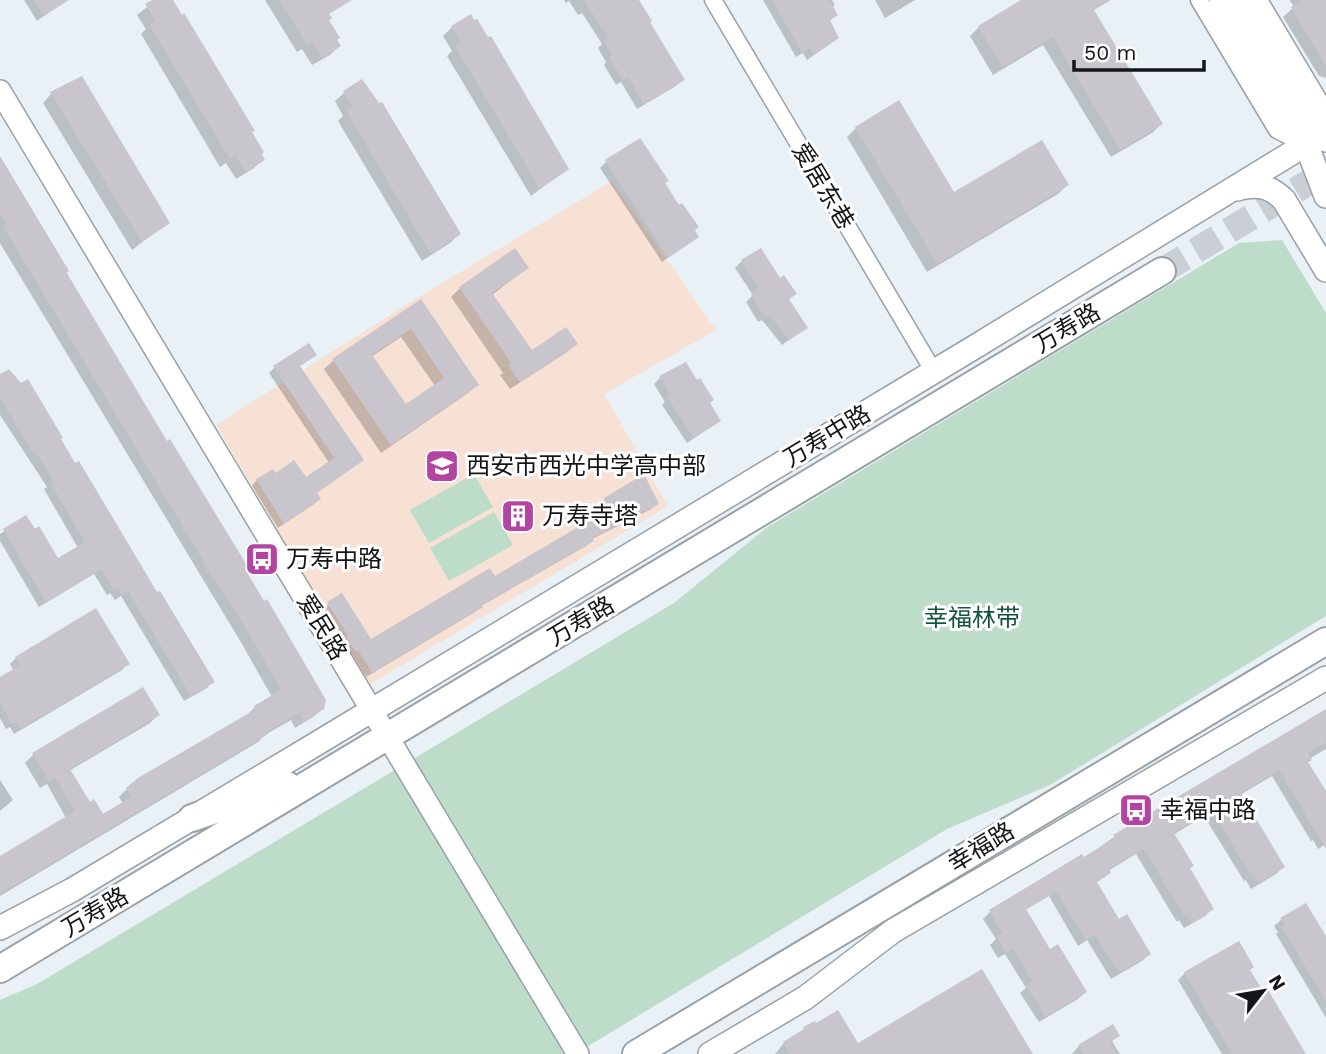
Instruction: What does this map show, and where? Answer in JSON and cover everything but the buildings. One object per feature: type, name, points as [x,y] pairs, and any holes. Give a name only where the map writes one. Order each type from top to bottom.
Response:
[{"type":"main road","points":[[1221,0],[1320,138]]},
{"type":"main road","points":[[1240,0],[1320,138],[1326,196]]},
{"type":"main road","name":"万寿中路","points":[[0,928],[72,890],[1320,138]]},
{"type":"main road","points":[[1231,190],[1252,185],[1275,191],[1284,200],[1326,270]]},
{"type":"main road","name":"万寿路","points":[[0,969],[1162,271]]},
{"type":"main road","name":"幸福路","points":[[636,1054],[1326,641]]},
{"type":"main road","points":[[710,1054],[805,998],[893,931],[1326,678]]},
{"type":"main road","points":[[192,818],[338,767]]},
{"type":"street","name":"爱居东巷","points":[[713,0],[934,372]]},
{"type":"street","points":[[1199,0],[1277,130],[1320,138],[1320,102],[1259,0]]},
{"type":"street","name":"爱民路","points":[[0,91],[578,1054]]},
{"type":"shaded area","name":"西安市西光中学高中部","points":[[612,181],[716,330],[604,394],[668,506],[369,685],[216,425],[414,300]]},
{"type":"green space","name":"幸福林带","points":[[1282,240],[1326,313],[1326,616],[1050,785],[947,829],[575,1054],[0,1054],[0,1000],[37,984],[674,603],[766,528],[1239,243]]},
{"type":"green space","points":[[474,474],[493,507],[429,543],[410,510]]},
{"type":"green space","points":[[494,512],[513,545],[449,581],[430,548]]},
{"type":"tunnel","points":[[1162,271],[1326,172]]},
{"type":"place","name":"西安市西光中学高中部","points":[[442,466]]},
{"type":"place","name":"万寿寺塔","points":[[518,516]]},
{"type":"place","name":"万寿中路","points":[[262,559]]},
{"type":"place","name":"幸福中路","points":[[1136,810]]}]
